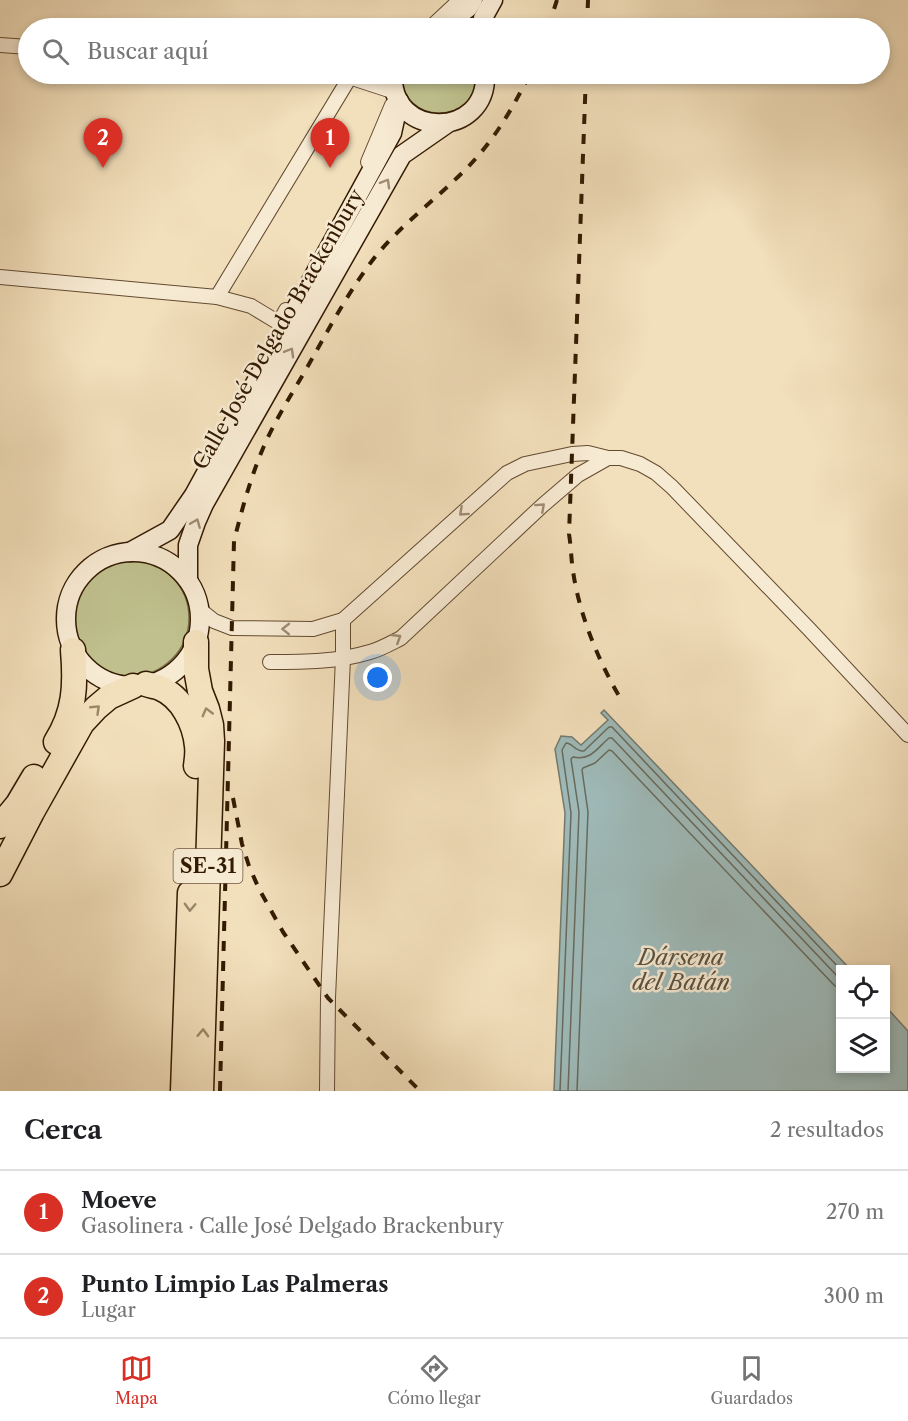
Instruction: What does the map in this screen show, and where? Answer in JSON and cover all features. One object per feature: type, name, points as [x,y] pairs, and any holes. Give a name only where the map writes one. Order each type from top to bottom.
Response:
[{"type":"highway","name":"SE-31","points":[[196,642],[196,669],[200,691],[211,725],[212,741],[201,1091]]},
{"type":"highway","points":[[0,874],[25,808],[63,730],[74,698],[73,650]]},
{"type":"highway","points":[[0,851],[25,808],[82,723],[109,697],[140,685]]},
{"type":"highway","name":"SE-31","points":[[140,685],[161,688],[175,697],[192,725],[197,746],[183,1091]]},
{"type":"highway","points":[[0,826],[25,808]]},
{"type":"main road","points":[[454,18],[468,8],[473,0]]},
{"type":"main road","points":[[483,18],[493,0]]},
{"type":"main road","name":"Calle José Delgado Brackenbury","points":[[188,580],[188,545],[195,522],[204,504],[402,155],[448,123],[464,117],[477,105],[484,84]]},
{"type":"main road","points":[[396,90],[409,113],[423,121],[448,123]]},
{"type":"main road","name":"Calle José Delgado Brackenbury","points":[[130,552],[170,530],[194,495],[232,429],[392,133],[396,90]]},
{"type":"main road","points":[[143,552],[168,562],[188,580],[199,609],[200,621],[196,642],[178,668],[158,681],[140,685],[112,683],[85,667],[73,650],[65,624],[69,597],[82,574],[98,561],[117,554],[143,552]]},
{"type":"street","points":[[441,18],[460,0]]},
{"type":"street","points":[[0,45],[18,46]]},
{"type":"street","points":[[217,297],[340,84]]},
{"type":"street","points":[[232,429],[261,359],[279,323],[367,165],[396,90],[376,84]]},
{"type":"street","points":[[0,277],[217,297],[251,306],[279,323]]},
{"type":"street","points":[[199,609],[214,621],[232,628],[313,629],[344,620],[507,473],[525,464],[572,454],[588,453],[608,458],[621,458],[640,464],[656,473],[672,487],[908,735]]},
{"type":"street","points":[[270,662],[308,663],[343,658],[372,651],[400,638],[543,505],[578,475],[608,458]]},
{"type":"street","points":[[327,1091],[328,998],[344,620]]},
{"type":"green space","points":[[404,84],[475,84],[474,91],[466,104],[453,111],[439,113],[425,110],[413,103],[405,91]]},
{"type":"green space","points":[[131,560],[153,565],[172,577],[184,596],[189,618],[184,640],[172,659],[153,671],[131,676],[109,671],[90,659],[78,640],[73,618],[78,596],[90,577],[109,565]]},
{"type":"water","name":"Dársena del Batán","points":[[604,710],[846,965],[836,965],[836,1073],[890,1073],[890,1011],[908,1031],[908,1091],[554,1091],[565,813],[555,749],[561,736],[572,737],[581,745],[608,720],[601,713]]},
{"type":"railway","points":[[551,18],[557,0]]},
{"type":"railway","points":[[587,18],[588,0]]},
{"type":"railway","points":[[220,1091],[234,541],[247,493],[259,457],[275,424],[358,281],[385,245],[464,171],[484,148],[509,113],[525,84]]},
{"type":"railway","points":[[586,84],[569,534],[572,566],[585,621],[605,671],[622,701]]},
{"type":"railway","points":[[233,798],[249,866],[283,932],[328,998],[420,1091]]},
{"type":"place","name":"Punto Limpio Las Palmeras","points":[[103,168]]},
{"type":"place","name":"Moeve","points":[[330,168]]}]
